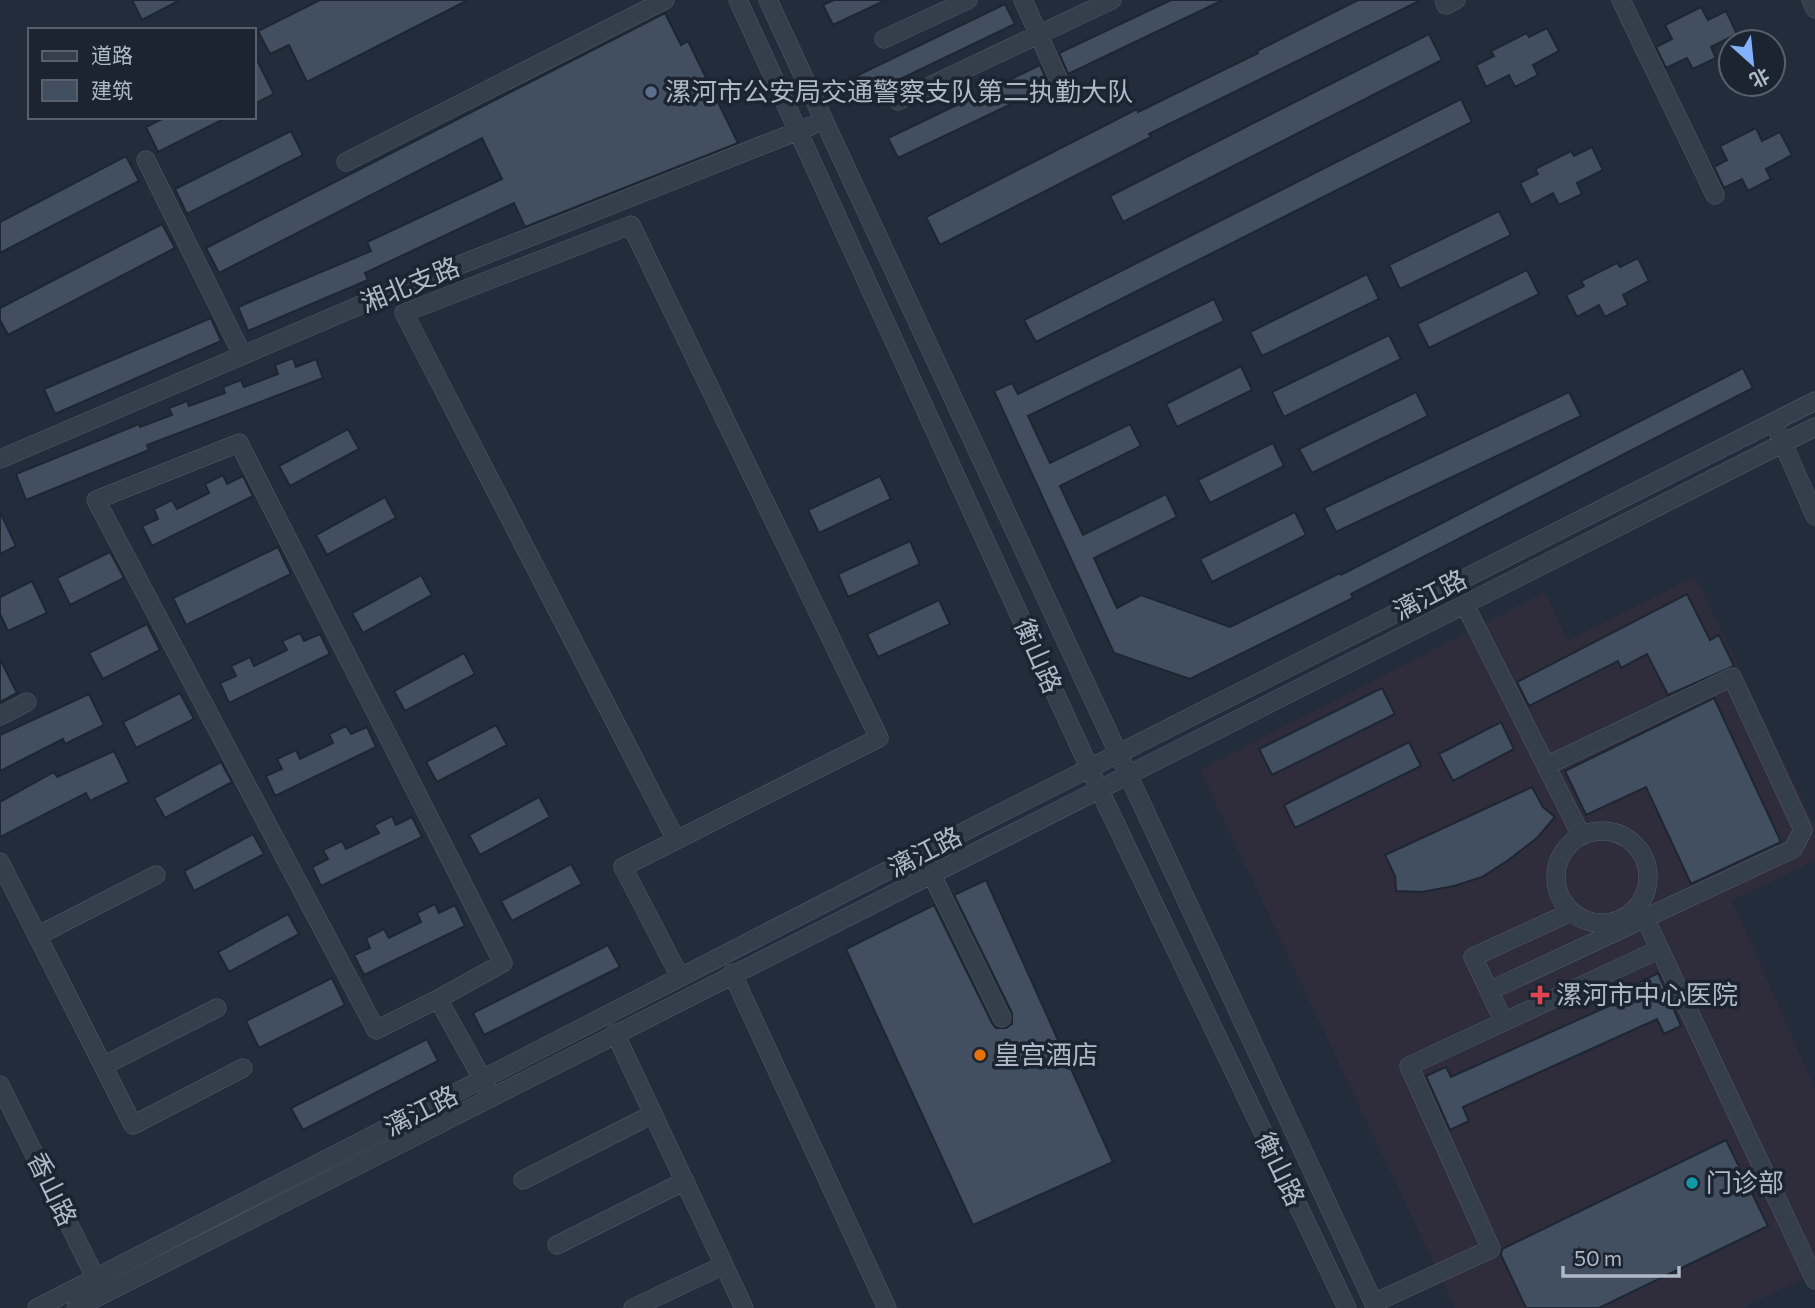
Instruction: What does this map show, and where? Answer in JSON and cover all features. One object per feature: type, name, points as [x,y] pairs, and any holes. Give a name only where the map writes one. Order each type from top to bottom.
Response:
[{"type":"street","points":[[346,162],[665,0]]},
{"type":"street","name":"衡山路","points":[[737,0],[800,131],[1089,768],[1347,1308]]},
{"type":"street","name":"衡山路","points":[[768,0],[1116,754],[1375,1306]]},
{"type":"street","points":[[884,39],[968,0]]},
{"type":"street","points":[[1023,0],[1062,87]]},
{"type":"street","points":[[898,102],[1112,0]]},
{"type":"street","points":[[1444,0],[1446,5],[1456,0]]},
{"type":"street","points":[[1621,0],[1716,195]]},
{"type":"street","points":[[1811,0],[1815,9]]},
{"type":"street","name":"湘北支路","points":[[0,459],[242,354],[824,120]]},
{"type":"street","points":[[145,160],[242,354]]},
{"type":"street","points":[[676,840],[404,313],[631,225],[879,737],[623,867],[680,977]]},
{"type":"street","name":"漓江路","points":[[76,1308],[100,1286],[482,1079],[1116,754],[1815,401]]},
{"type":"street","points":[[1773,422],[1815,516]]},
{"type":"street","name":"漓江路","points":[[37,1308],[100,1286],[491,1095],[1815,427]]},
{"type":"street","points":[[239,443],[503,963],[438,999],[376,1030],[96,500],[239,443]]},
{"type":"street","points":[[1465,605],[1581,835]]},
{"type":"street","points":[[1546,766],[1732,677],[1803,830],[1793,849],[1642,912],[1614,922],[1584,920],[1571,912],[1556,886],[1555,871],[1560,857],[1568,844],[1581,835],[1596,830],[1611,831],[1626,837],[1638,847],[1646,860],[1648,875],[1642,912],[1815,1280]]},
{"type":"street","points":[[0,716],[27,702]]},
{"type":"street","points":[[922,853],[1002,1018]]},
{"type":"street","points":[[1,868],[133,1125],[243,1068]]},
{"type":"street","points":[[37,936],[156,875]]},
{"type":"street","points":[[1504,1022],[1473,957],[1571,912]]},
{"type":"street","points":[[1489,991],[1642,912]]},
{"type":"street","points":[[1375,1306],[1491,1249],[1409,1066],[1660,949]]},
{"type":"street","points":[[733,973],[887,1308]]},
{"type":"street","points":[[438,999],[491,1095]]},
{"type":"street","points":[[103,1066],[217,1008]]},
{"type":"street","points":[[615,1032],[744,1308]]},
{"type":"street","name":"香山路","points":[[0,1085],[100,1286]]},
{"type":"street","points":[[523,1180],[653,1114]]},
{"type":"street","points":[[557,1245],[685,1181]]},
{"type":"street","points":[[633,1308],[724,1265]]},
{"type":"shaded area","name":"漯河市中心医院","points":[[1695,576],[1815,826],[1815,861],[1732,900],[1815,1089],[1815,1273],[1742,1308],[1455,1308],[1200,770],[1545,592],[1568,641]]},
{"type":"building","points":[[132,0],[180,0],[142,20]]},
{"type":"building","points":[[320,0],[468,0],[307,82],[289,45],[270,54],[258,31]]},
{"type":"building","points":[[834,0],[886,0],[833,25],[823,5]]},
{"type":"building","points":[[1171,0],[1223,0],[1068,74],[1059,53]]},
{"type":"building","points":[[1358,0],[1421,0],[1149,134],[1151,137],[940,245],[926,217],[1137,109],[1138,112],[1258,53],[1257,51]]},
{"type":"building","points":[[1005,4],[1015,24],[863,97],[854,77]]},
{"type":"building","points":[[1701,7],[1708,20],[1726,11],[1734,28],[1717,28],[1717,44],[1711,47],[1716,58],[1693,69],[1687,58],[1666,68],[1656,47],[1672,39],[1665,25]]},
{"type":"building","points":[[665,13],[681,45],[688,41],[738,143],[525,227],[514,203],[365,273],[368,280],[248,331],[238,307],[371,251],[367,242],[502,179],[482,138],[219,273],[206,248]]},
{"type":"building","points":[[1547,28],[1559,51],[1533,65],[1538,75],[1515,87],[1509,75],[1486,87],[1476,65],[1494,56],[1491,51],[1527,33],[1529,37]]},
{"type":"building","points":[[1429,34],[1442,60],[1123,222],[1110,196]]},
{"type":"building","points":[[256,58],[274,94],[256,103]]},
{"type":"building","points":[[1040,65],[1049,86],[898,158],[888,138]]},
{"type":"building","points":[[1461,99],[1472,122],[1036,342],[1024,320]]},
{"type":"building","points":[[162,119],[224,119],[158,152],[146,127]]},
{"type":"building","points":[[1756,128],[1762,141],[1780,132],[1792,155],[1766,169],[1771,179],[1748,191],[1742,179],[1724,188],[1714,167],[1727,160],[1720,146]]},
{"type":"building","points":[[291,131],[303,155],[187,214],[175,189]]},
{"type":"building","points":[[1592,147],[1603,170],[1577,183],[1582,194],[1559,205],[1553,193],[1531,205],[1520,183],[1538,174],[1535,169],[1571,151],[1574,156]]},
{"type":"building","points":[[126,156],[139,181],[0,253],[0,222]]},
{"type":"building","points":[[1499,211],[1511,235],[1400,289],[1389,265]]},
{"type":"building","points":[[162,224],[175,248],[8,335],[0,320],[0,308]]},
{"type":"building","points":[[1638,258],[1649,281],[1623,295],[1628,305],[1605,317],[1599,305],[1577,317],[1566,295],[1584,286],[1581,281],[1617,263],[1620,267]]},
{"type":"building","points":[[1527,270],[1539,294],[1429,348],[1417,324]]},
{"type":"building","points":[[1367,274],[1379,299],[1262,356],[1250,332]]},
{"type":"building","points":[[1214,299],[1224,321],[1028,416],[1050,463],[1130,424],[1141,446],[1060,486],[1083,535],[1166,494],[1177,517],[1094,558],[1117,608],[1141,595],[1230,627],[1340,573],[1341,575],[1743,368],[1753,388],[1351,594],[1353,598],[1190,679],[1114,653],[994,391],[1012,383],[1018,394]]},
{"type":"building","points":[[211,318],[221,341],[55,414],[44,389]]},
{"type":"building","points":[[1389,335],[1401,359],[1284,417],[1272,392]]},
{"type":"building","points":[[293,358],[296,367],[316,359],[323,378],[147,445],[149,450],[26,500],[16,474],[139,424],[140,427],[172,415],[169,408],[187,401],[189,406],[225,393],[223,387],[241,380],[244,387],[278,374],[275,365]]},
{"type":"building","points":[[1241,366],[1252,390],[1177,427],[1166,404]]},
{"type":"building","points":[[1416,392],[1428,416],[1312,473],[1299,449]]},
{"type":"building","points":[[1569,392],[1581,416],[1336,532],[1324,508]]},
{"type":"building","points":[[348,429],[359,449],[290,486],[279,466]]},
{"type":"building","points":[[1273,443],[1284,466],[1210,503],[1198,480]]},
{"type":"building","points":[[223,475],[227,484],[243,476],[253,496],[152,546],[142,526],[158,519],[154,509],[172,500],[177,509],[209,493],[205,484]]},
{"type":"building","points":[[880,476],[891,499],[819,533],[808,510]]},
{"type":"building","points":[[385,497],[396,518],[327,555],[316,535]]},
{"type":"building","points":[[0,512],[16,546],[0,554]]},
{"type":"building","points":[[1295,512],[1306,535],[1212,582],[1200,559]]},
{"type":"building","points":[[910,541],[920,564],[848,597],[838,574]]},
{"type":"building","points":[[278,547],[291,574],[186,625],[173,598]]},
{"type":"building","points":[[110,552],[124,578],[70,605],[57,578]]},
{"type":"building","points":[[421,575],[432,595],[363,633],[352,613]]},
{"type":"building","points":[[32,581],[47,613],[8,631],[0,614],[0,597]]},
{"type":"building","points":[[1687,594],[1710,640],[1719,635],[1734,666],[1668,695],[1647,654],[1621,668],[1618,661],[1529,706],[1517,682]]},
{"type":"building","points":[[939,600],[950,624],[878,657],[867,634]]},
{"type":"building","points":[[147,624],[160,650],[103,679],[89,653]]},
{"type":"building","points":[[300,633],[304,641],[320,634],[330,654],[229,703],[220,683],[236,676],[231,666],[250,657],[254,666],[287,650],[282,641]]},
{"type":"building","points":[[464,653],[475,674],[405,711],[394,691]]},
{"type":"building","points":[[0,659],[17,693],[0,702]]},
{"type":"building","points":[[1382,688],[1395,714],[1272,775],[1259,749]]},
{"type":"building","points":[[180,693],[194,719],[136,748],[123,722]]},
{"type":"building","points":[[89,694],[104,725],[65,744],[63,739],[0,771],[0,735]]},
{"type":"building","points":[[1714,698],[1781,842],[1691,884],[1646,787],[1586,815],[1565,771]]},
{"type":"building","points":[[1501,722],[1514,749],[1453,781],[1439,754]]},
{"type":"building","points":[[496,725],[507,745],[437,782],[426,762]]},
{"type":"building","points":[[346,726],[351,734],[367,727],[376,747],[275,796],[266,776],[282,769],[277,759],[296,750],[300,759],[333,743],[329,734]]},
{"type":"building","points":[[1409,742],[1421,766],[1295,828],[1284,805]]},
{"type":"building","points":[[114,751],[129,782],[90,801],[86,793],[0,837],[0,802],[54,772],[57,777]]},
{"type":"building","points":[[221,762],[232,782],[165,818],[154,798]]},
{"type":"building","points":[[1532,787],[1543,807],[1555,817],[1537,838],[1507,861],[1482,877],[1454,886],[1422,892],[1396,891],[1395,876],[1385,855]]},
{"type":"building","points":[[539,797],[550,817],[480,855],[469,835]]},
{"type":"building","points":[[392,816],[396,825],[412,817],[422,837],[321,886],[312,867],[328,859],[323,850],[342,841],[346,849],[379,833],[374,825]]},
{"type":"building","points":[[253,834],[264,854],[194,891],[184,871]]},
{"type":"building","points":[[571,864],[582,884],[512,921],[501,901]]},
{"type":"building","name":"皇宫酒店","points":[[986,880],[1113,1162],[973,1225],[846,949],[934,905],[992,1023],[996,1028],[1006,1028],[1012,1024],[1012,1013],[954,895]]},
{"type":"building","points":[[435,904],[439,913],[455,905],[465,926],[364,975],[354,955],[370,948],[366,938],[384,929],[389,938],[421,922],[417,913]]},
{"type":"building","points":[[288,914],[299,934],[229,972],[218,952]]},
{"type":"building","points":[[608,945],[620,967],[484,1035],[473,1013]]},
{"type":"building","points":[[1658,973],[1681,1026],[1664,1034],[1657,1019],[1463,1107],[1469,1121],[1450,1130],[1426,1076],[1446,1067],[1451,1077],[1642,991],[1638,983]]},
{"type":"building","points":[[332,978],[345,1005],[259,1048],[246,1021]]},
{"type":"building","points":[[427,1039],[438,1061],[303,1130],[291,1108]]},
{"type":"building","name":"门诊部","points":[[1726,1140],[1768,1226],[1599,1308],[1526,1308],[1501,1255],[1502,1249]]},
{"type":"place","name":"漯河市公安局交通警察支队第二执勤大队","points":[[651,92]]},
{"type":"place","name":"漯河市中心医院","points":[[1540,995]]},
{"type":"place","name":"皇宫酒店","points":[[980,1055]]},
{"type":"place","name":"门诊部","points":[[1692,1183]]}]
